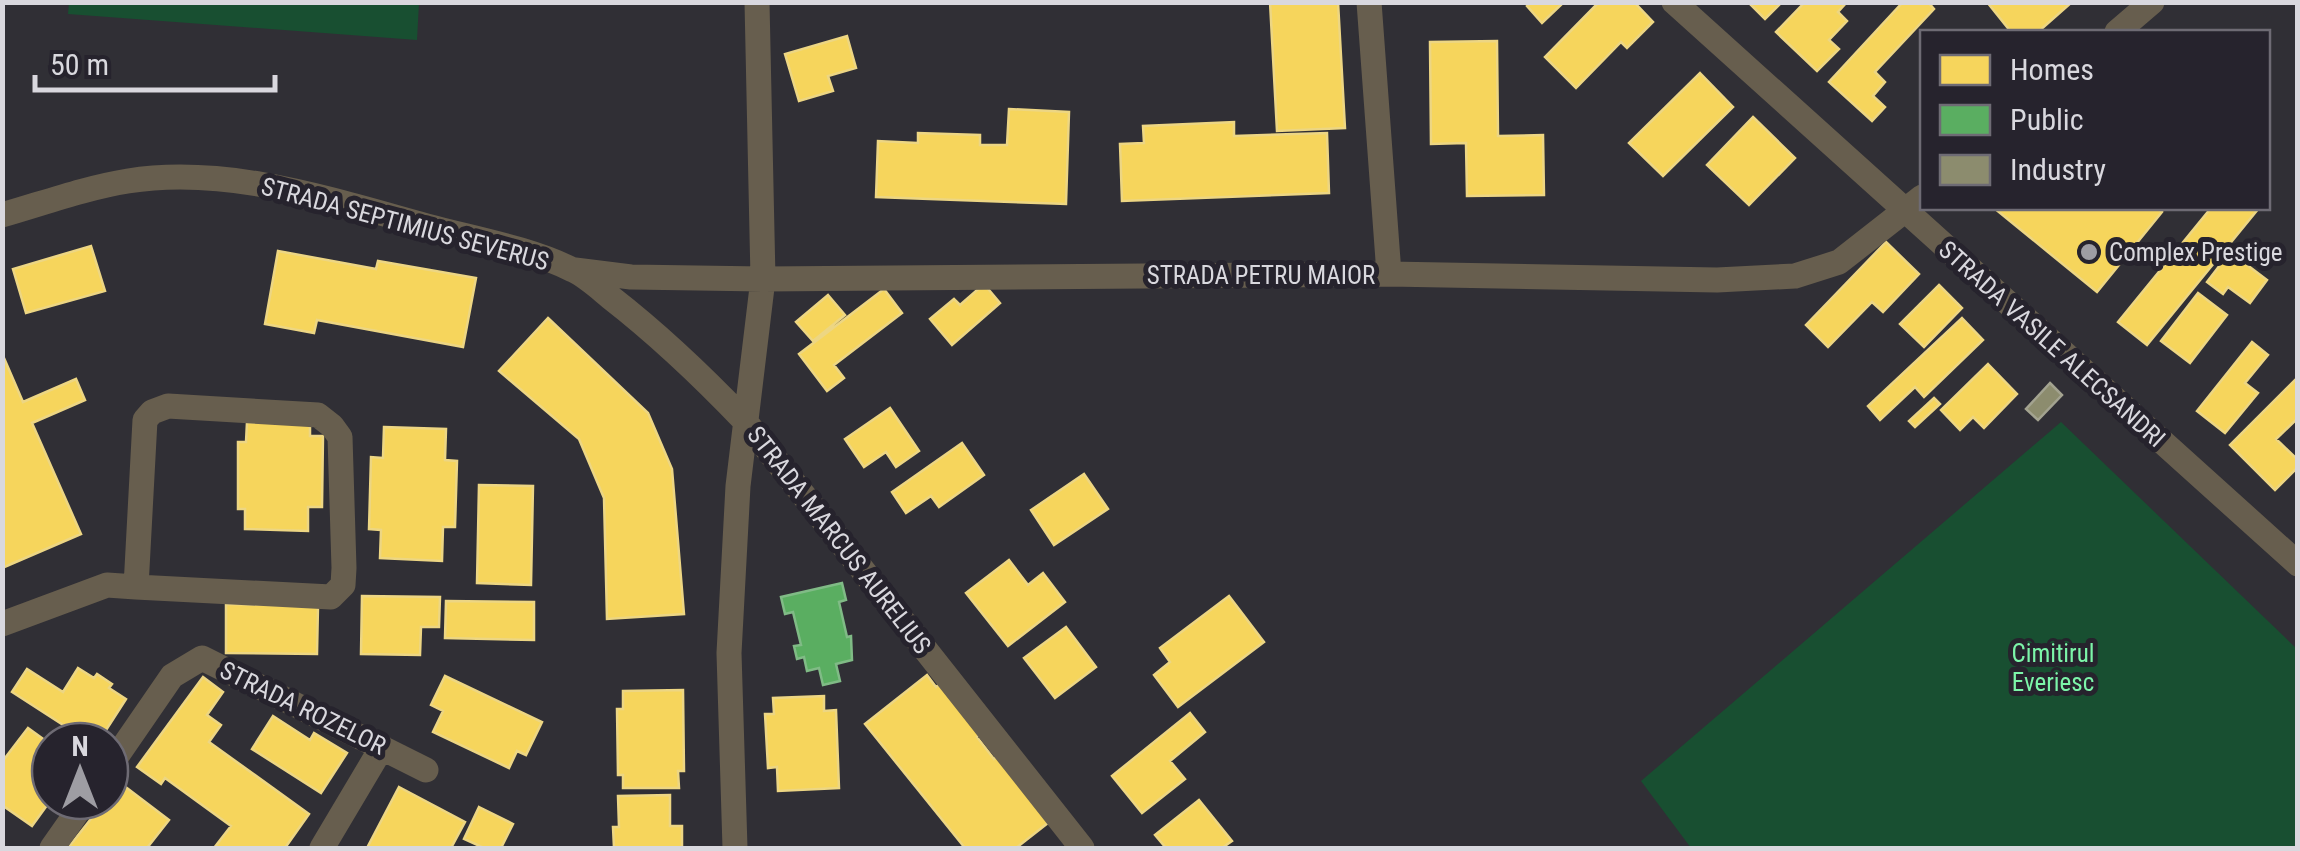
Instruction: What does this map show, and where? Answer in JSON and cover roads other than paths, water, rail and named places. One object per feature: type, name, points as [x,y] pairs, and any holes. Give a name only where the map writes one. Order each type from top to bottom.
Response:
[{"type":"street","name":"STRADA MARCUS AURELIUS","points":[[757,2],[763,279],[745,421],[1082,848]]},
{"type":"street","points":[[1369,2],[1388,274]]},
{"type":"street","name":"STRADA VASILE ALECSANDRI","points":[[1674,2],[1914,205],[2298,564]]},
{"type":"street","points":[[2119,30],[2152,2]]},
{"type":"street","name":"STRADA SEPTIMIUS SEVERUS","points":[[2,215],[131,181],[190,178],[300,192],[506,247],[576,270],[657,335],[745,421]]},
{"type":"street","name":"STRADA PETRU MAIOR","points":[[576,270],[630,276],[763,279],[1388,274],[1716,280],[1794,276],[1839,262],[1914,205]]},
{"type":"street","points":[[2,624],[107,585],[136,587],[331,597],[343,584],[344,568],[340,437],[332,426],[318,415],[168,406],[152,412],[145,420],[136,587]]},
{"type":"street","points":[[735,848],[728,653],[745,421]]},
{"type":"street","name":"STRADA ROZELOR","points":[[130,737],[172,676],[202,658],[426,770]]},
{"type":"street","points":[[322,848],[382,748]]},
{"type":"street","points":[[52,848],[72,821]]},
{"type":"place","name":"Complex Prestige","points":[[2089,252]]},
{"type":"park label","name":"Cimitirul Everiesc","points":[[2053,668]]}]
